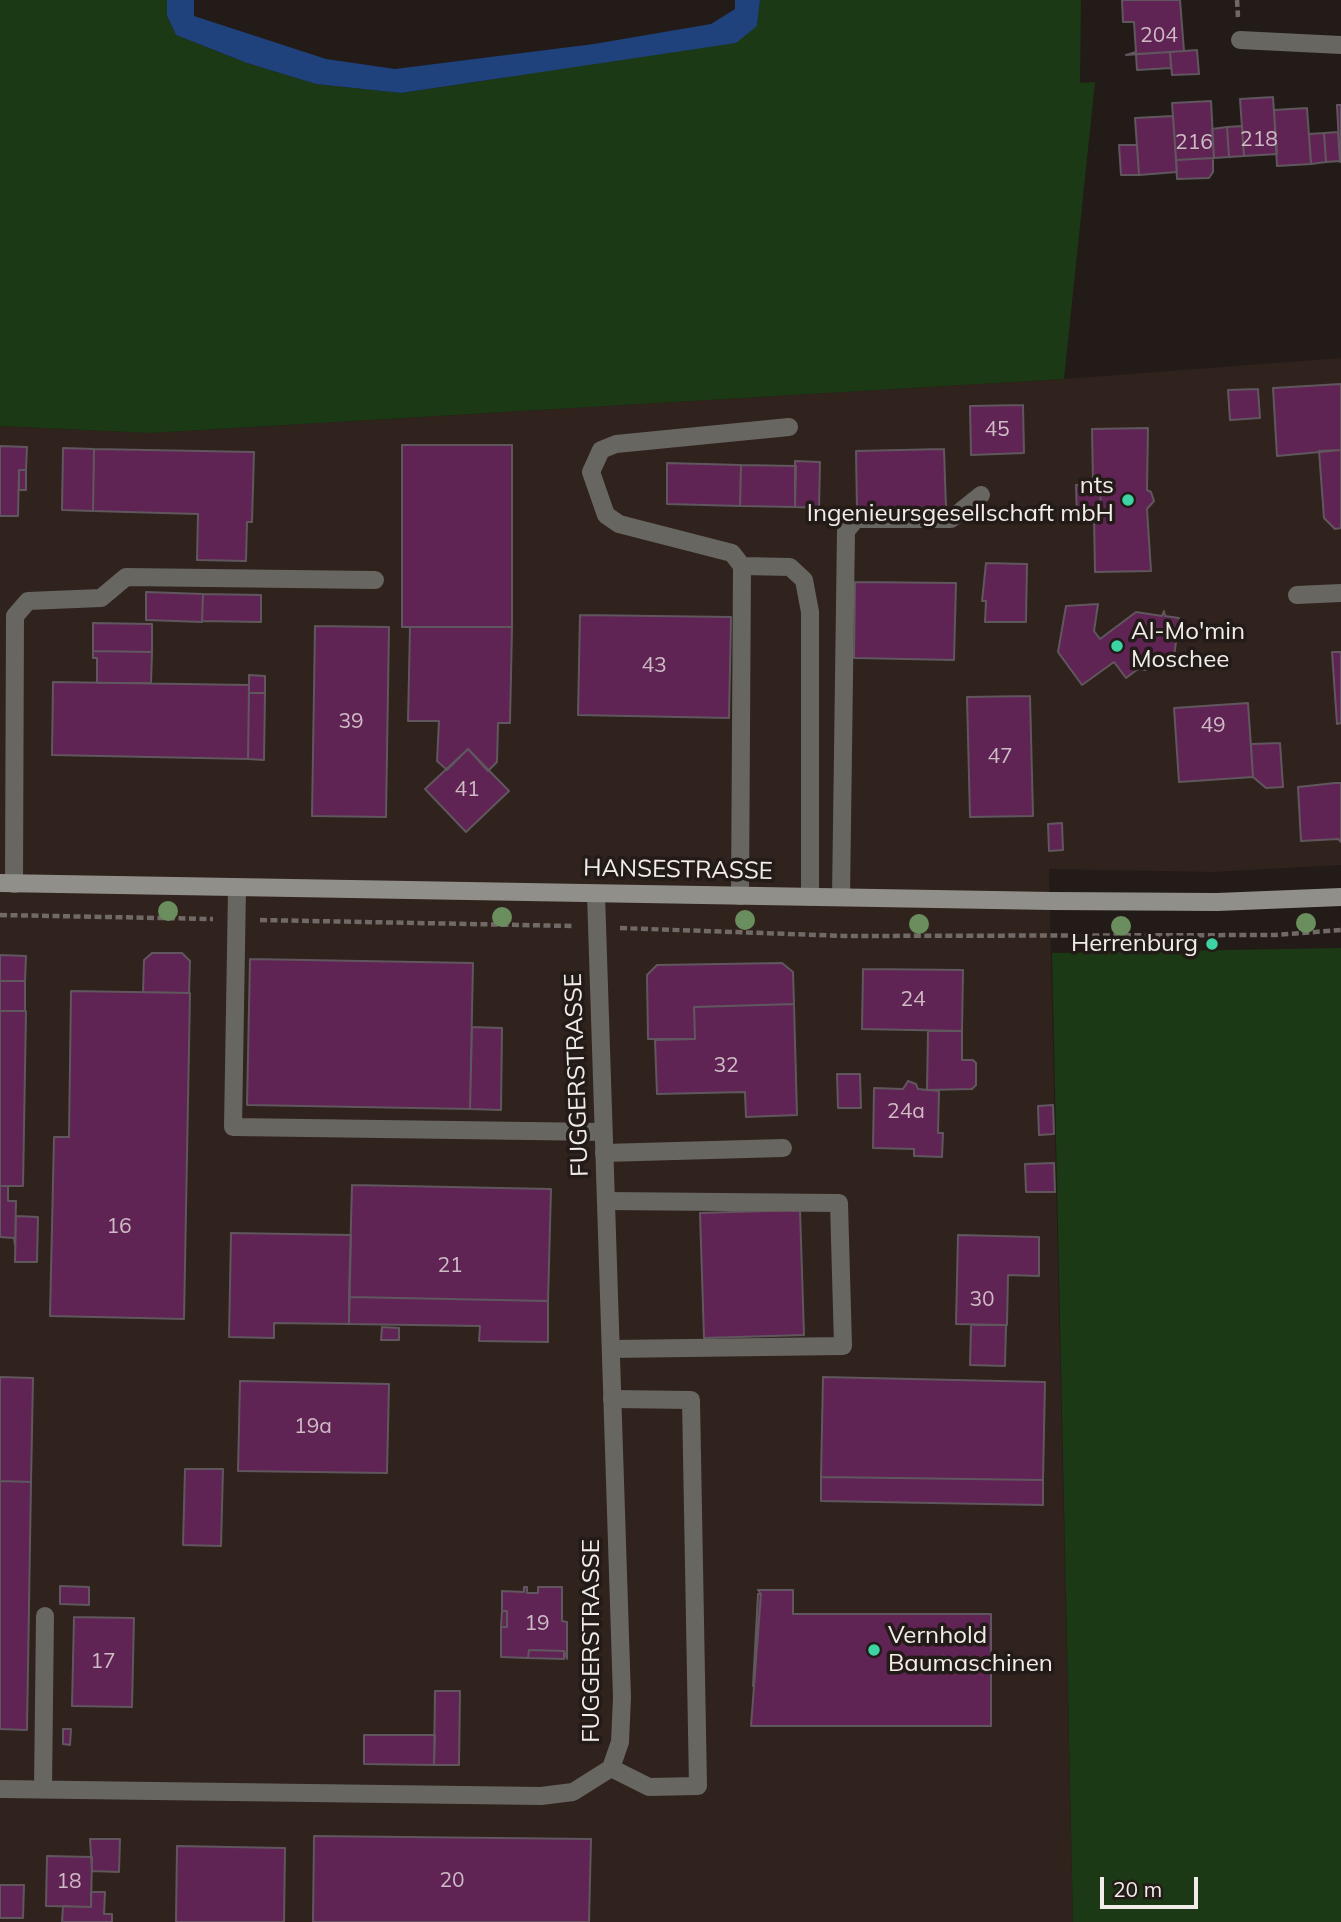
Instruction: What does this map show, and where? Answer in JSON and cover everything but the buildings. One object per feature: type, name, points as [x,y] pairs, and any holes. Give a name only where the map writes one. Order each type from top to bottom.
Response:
[{"type":"main road","name":"HANSESTRASSE","points":[[7,883],[237,889],[1217,902],[1341,897]]},
{"type":"street","points":[[1240,40],[1341,46]]},
{"type":"street","points":[[740,896],[742,566],[732,553],[619,524],[606,515],[590,472],[601,450],[616,444],[789,427]]},
{"type":"street","points":[[841,897],[846,531],[856,519],[951,519],[981,495]]},
{"type":"street","points":[[742,566],[790,567],[804,579],[810,612],[810,897]]},
{"type":"street","name":"HANSESTRASSE","points":[[7,883],[15,616],[28,601],[101,598],[126,577],[374,580]]},
{"type":"street","points":[[1297,595],[1341,593]]},
{"type":"street","points":[[237,889],[233,1128],[603,1132]]},
{"type":"street","name":"FUGGERSTRASSE","points":[[0,1789],[541,1796],[573,1792],[611,1768],[620,1742],[622,1697],[596,894]]},
{"type":"street","points":[[604,1153],[783,1148]]},
{"type":"street","points":[[606,1201],[839,1203],[843,1346],[611,1349]]},
{"type":"street","points":[[611,1768],[649,1787],[698,1786],[691,1400],[612,1399]]},
{"type":"street","points":[[43,1790],[45,1616]]},
{"type":"path","points":[[0,915],[597,927],[844,936],[1275,935],[1341,930]]},
{"type":"shaded area","points":[[1341,358],[1341,865],[1213,872],[1049,869],[1073,1922],[0,1922],[0,426],[150,433],[1064,379]]},
{"type":"green space","points":[[0,0],[167,0],[167,16],[176,35],[247,63],[316,84],[401,93],[502,78],[757,26],[760,0],[1081,0],[1080,83],[1095,82],[1064,379],[150,433],[0,426]]},
{"type":"green space","points":[[1341,948],[1341,1922],[1073,1922],[1052,953]]},
{"type":"water","points":[[167,0],[194,0],[194,16],[326,59],[395,69],[594,44],[711,24],[735,9],[735,0],[760,0],[757,26],[736,43],[401,93],[316,84],[247,63],[176,35],[167,16]]},
{"type":"place","name":"nts Ingenieursgesellschaft mbH","points":[[1128,500]]},
{"type":"place","name":"Al-Mo'min Moschee","points":[[1117,646]]},
{"type":"place","name":"Herrenburg","points":[[1212,944]]},
{"type":"place","name":"Vernhold Baumaschinen","points":[[874,1650]]}]
